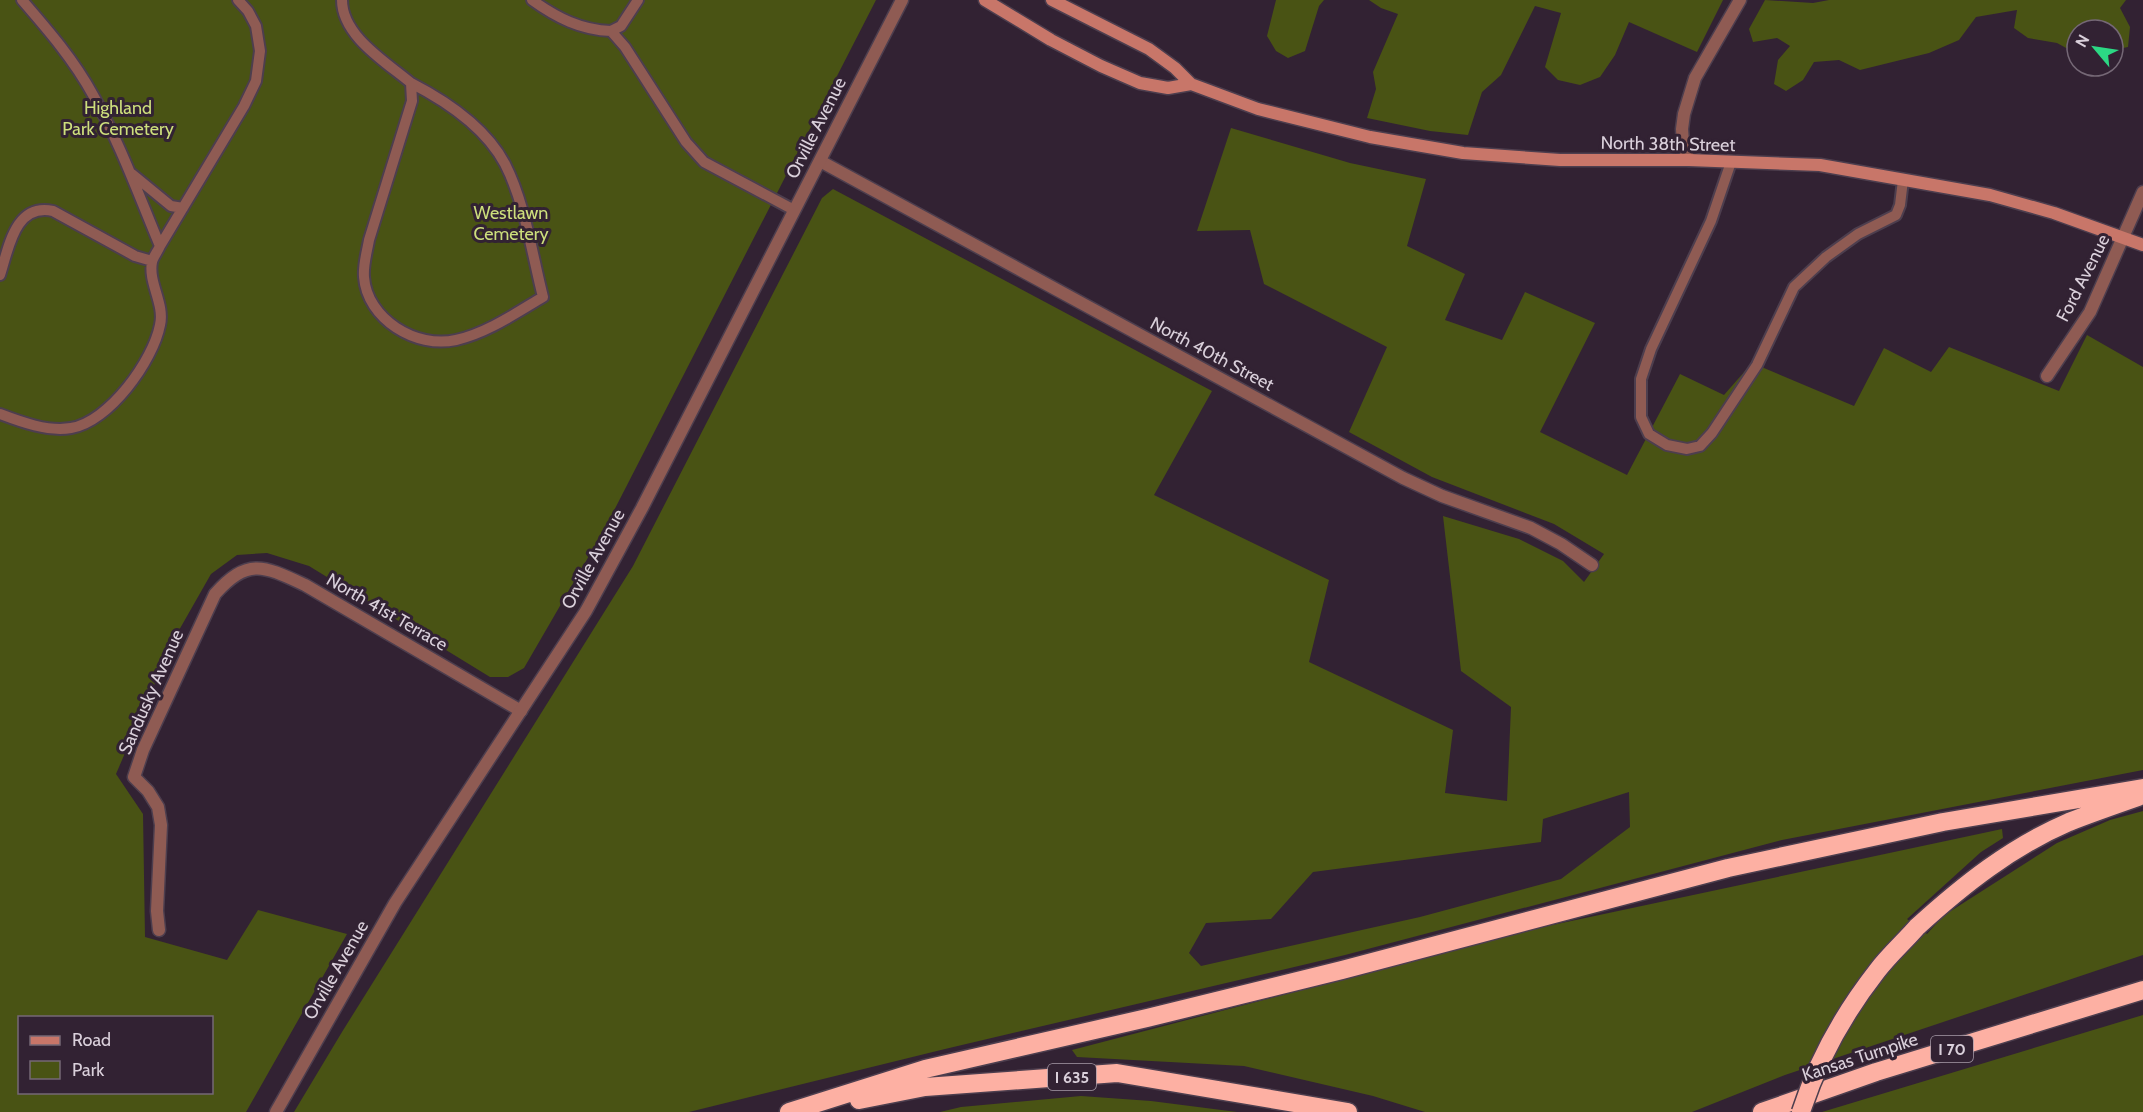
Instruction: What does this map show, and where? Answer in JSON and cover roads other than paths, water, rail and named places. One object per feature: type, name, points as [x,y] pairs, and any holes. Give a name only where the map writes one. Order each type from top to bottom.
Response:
[{"type":"highway","points":[[789,1112],[925,1069],[1342,970],[1728,868],[1944,822],[2143,788]]},
{"type":"highway","points":[[1801,1112],[1826,1053],[1850,1009],[1877,970],[1917,927],[1955,892],[2002,858],[2068,823],[2143,795]]},
{"type":"highway","name":"Kansas Turnpike","points":[[1762,1112],[1876,1072],[2143,990]]},
{"type":"highway","name":"I 635","points":[[795,1112],[925,1087],[1117,1073],[1348,1112]]},
{"type":"main road","name":"North 38th Street","points":[[986,0],[1051,40],[1140,83],[1168,88],[1191,84]]},
{"type":"main road","name":"North 38th Street","points":[[1052,0],[1149,49],[1175,68],[1191,84],[1258,109],[1370,137],[1463,153],[1560,160],[1689,160],[1820,165],[1990,195],[2054,213],[2143,245]]},
{"type":"street","name":"Orville Avenue","points":[[276,1112],[395,903],[586,610],[637,518],[902,0]]},
{"type":"street","points":[[1689,160],[1683,143],[1682,129],[1695,78],[1740,0]]},
{"type":"street","name":"North 40th Street","points":[[820,161],[1403,478],[1461,504],[1531,528],[1561,544],[1592,566]]},
{"type":"street","name":"Ford Avenue","points":[[2047,375],[2090,312],[2143,192]]},
{"type":"street","name":"North 41st Terrace","points":[[230,578],[244,570],[256,568],[277,573],[305,585],[521,711]]},
{"type":"street","name":"Sandusky Avenue","points":[[159,930],[157,911],[161,825],[158,807],[148,791],[134,777],[143,750],[215,594],[230,578]]},
{"type":"lane","points":[[22,0],[58,42],[93,95],[130,172],[160,246]]},
{"type":"lane","points":[[0,414],[17,421],[48,428],[71,429],[93,421],[135,379],[154,345],[161,323],[152,261],[244,106],[256,81],[260,51],[256,26],[248,11],[238,0]]},
{"type":"lane","points":[[342,0],[347,20],[359,38],[411,83],[466,119],[488,140],[504,161],[516,187],[543,297],[484,329],[455,341],[437,342],[418,339],[389,323],[368,294],[364,278],[369,240],[402,140],[412,101],[411,83]]},
{"type":"lane","points":[[532,0],[567,21],[592,30],[611,32],[621,26],[638,0]]},
{"type":"lane","points":[[611,32],[625,47],[686,142],[704,162],[794,210]]},
{"type":"lane","points":[[1731,162],[1711,221],[1652,349],[1641,379],[1641,417],[1649,434],[1666,445],[1687,449],[1700,446],[1712,433],[1757,366],[1794,287],[1826,257],[1858,234],[1896,215],[1900,205],[1903,180]]},
{"type":"lane","points":[[130,172],[171,206],[183,208]]},
{"type":"lane","points":[[0,275],[13,235],[21,221],[40,208],[53,211],[135,256],[152,261]]},
{"type":"park label","name":"Highland Park Cemetery","points":[[118,118]]},
{"type":"park label","name":"Westlawn Cemetery","points":[[511,223]]}]
